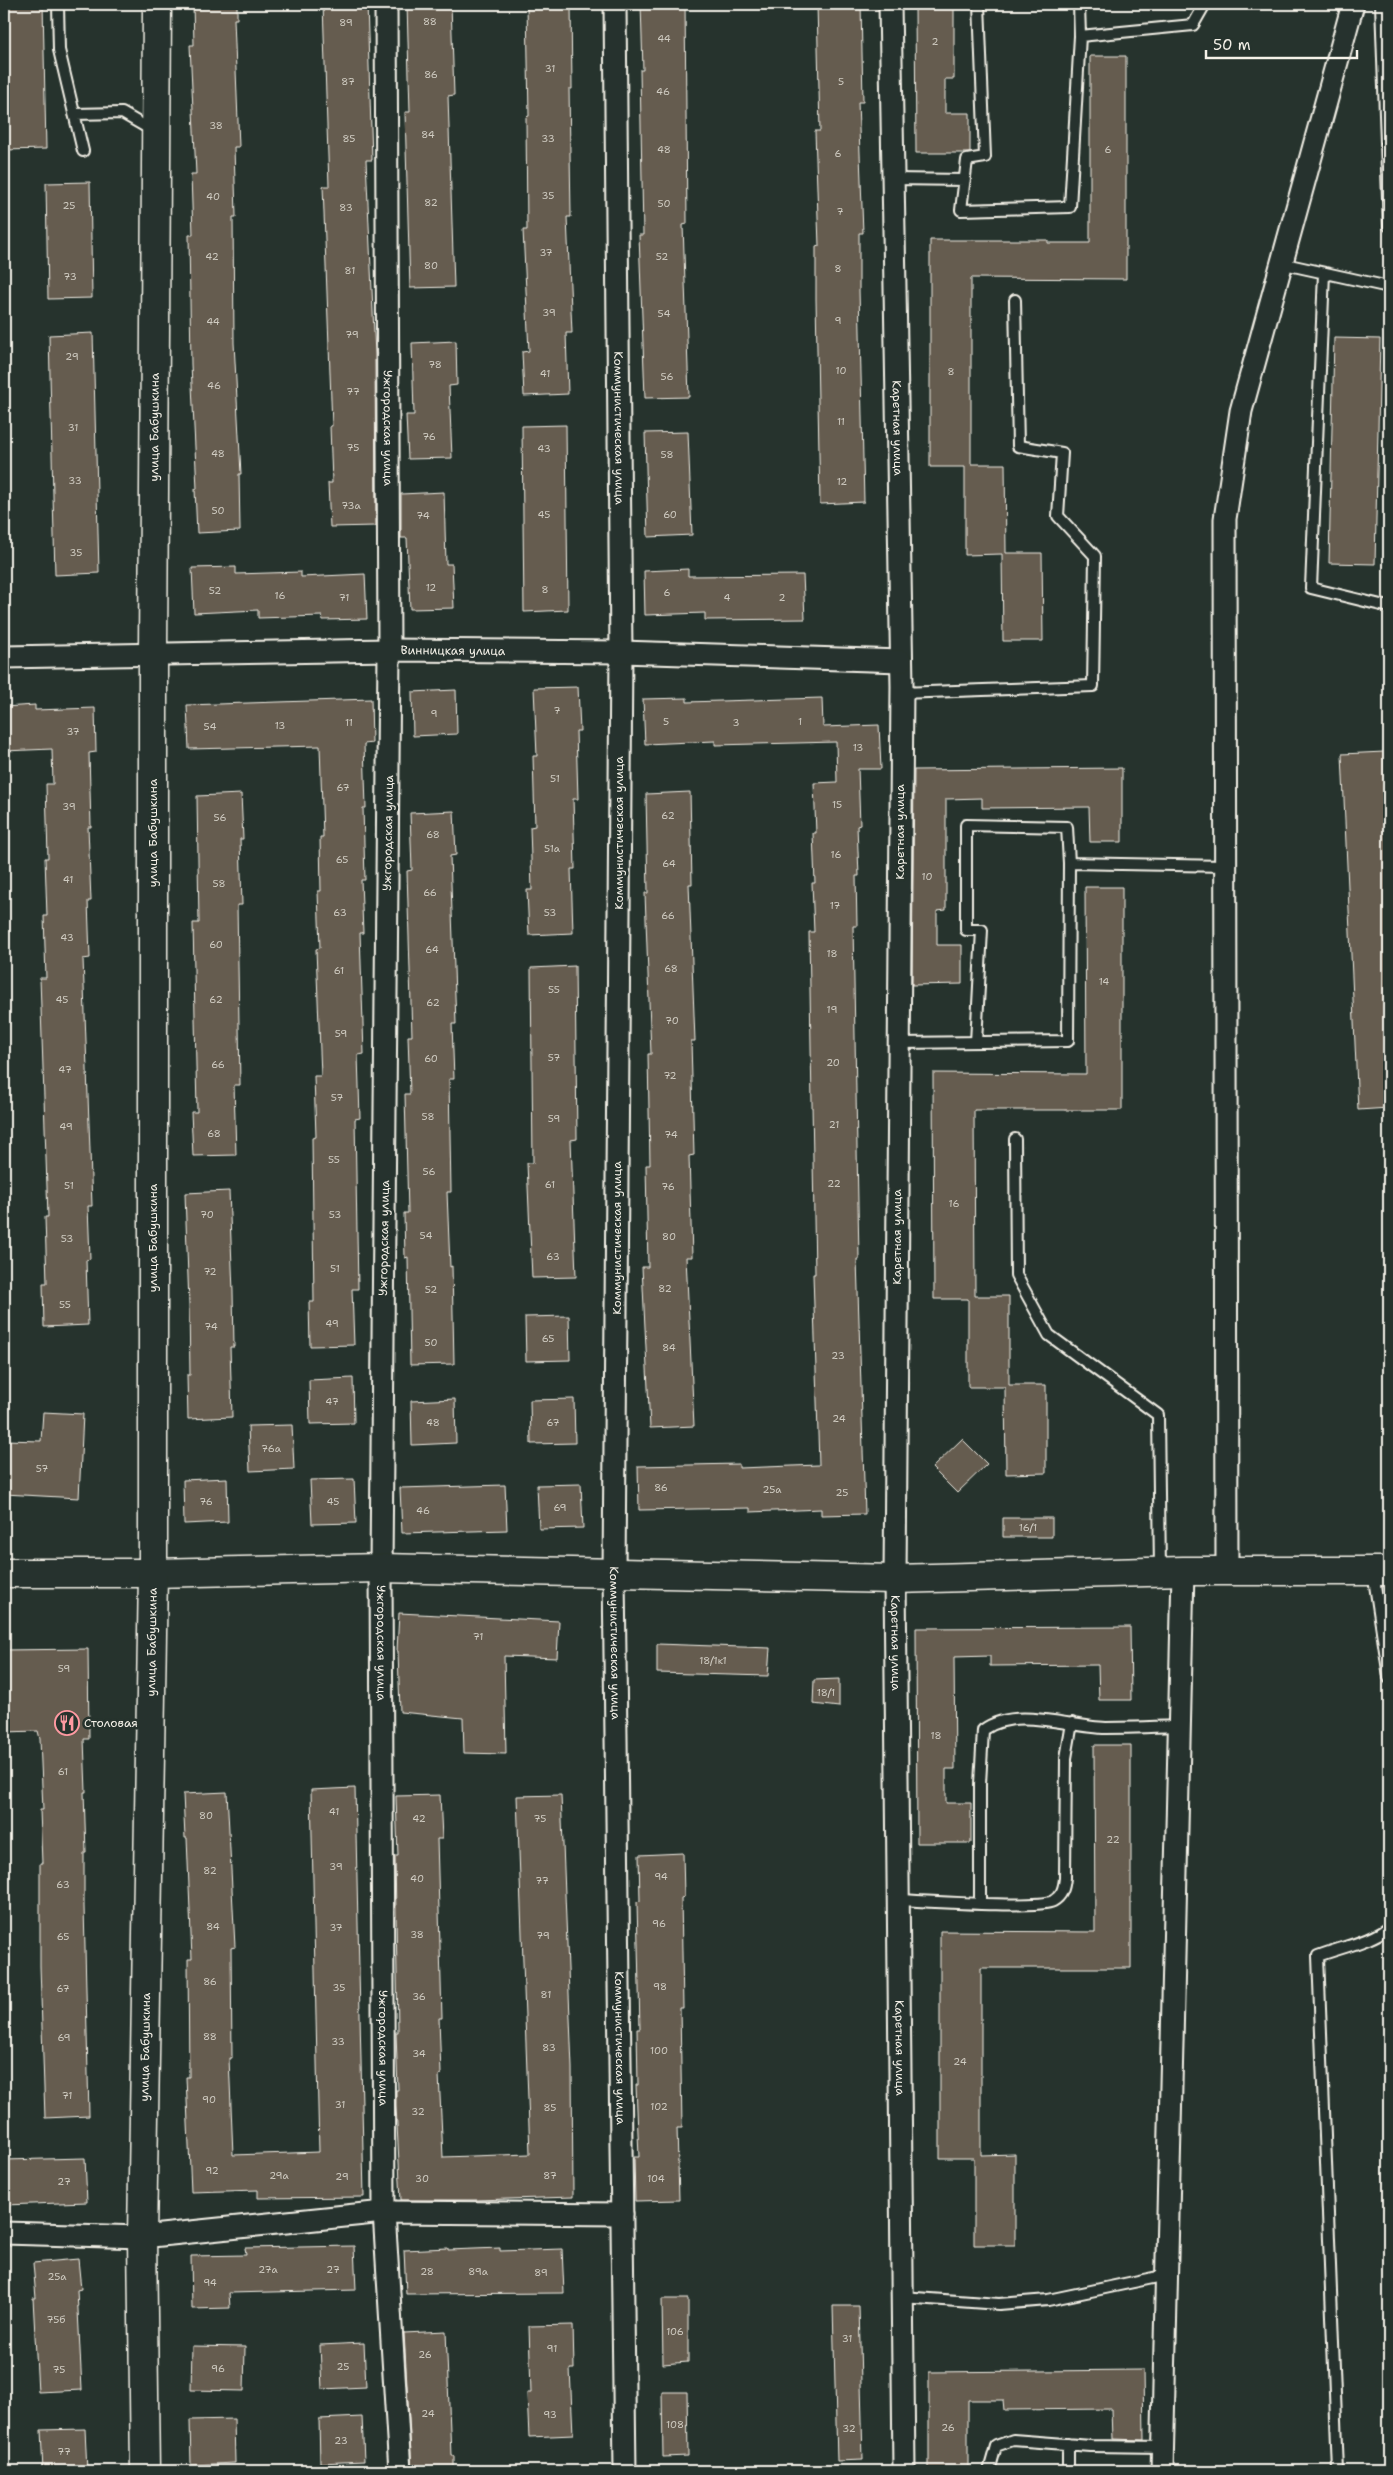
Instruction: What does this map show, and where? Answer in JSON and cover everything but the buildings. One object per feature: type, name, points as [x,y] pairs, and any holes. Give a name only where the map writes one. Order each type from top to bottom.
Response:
[{"type":"street","name":"улица Бабушкина","points":[[145,2471],[142,2237],[153,1573],[152,652],[157,4]]},
{"type":"street","name":"Ужгородская улица","points":[[386,4],[390,650],[381,1568],[384,2212],[400,2471]]},
{"type":"street","name":"Коммунистическая улица","points":[[615,4],[621,652],[614,1574],[624,2471]]},
{"type":"street","name":"Каретная улица","points":[[890,4],[902,692],[895,1579],[904,2471]]},
{"type":"street","points":[[1227,1572],[1225,519],[1241,411],[1280,263],[1353,4]]},
{"type":"street","name":"Винницкая улица","points":[[4,657],[152,652],[390,650],[621,652],[901,661]]},
{"type":"street","points":[[4,1573],[153,1573],[381,1568],[895,1579],[1171,1571],[1381,1571]]},
{"type":"street","points":[[1162,2471],[1180,1726],[1171,1571]]},
{"type":"street","points":[[4,2233],[142,2237],[384,2212],[622,2214]]},
{"type":"lane","points":[[58,4],[59,50],[83,151]]},
{"type":"lane","points":[[979,4],[985,158],[967,160],[961,210],[1070,207],[1080,36],[1079,4]]},
{"type":"lane","points":[[1080,36],[1193,25],[1205,4]]},
{"type":"lane","points":[[1381,4],[1389,226]]},
{"type":"lane","points":[[74,114],[122,112],[156,133]]},
{"type":"lane","points":[[893,179],[965,180]]},
{"type":"lane","points":[[1280,263],[1389,287]]},
{"type":"lane","points":[[1324,273],[1311,588],[1389,607]]},
{"type":"lane","points":[[902,692],[1093,686],[1095,556],[1058,516],[1062,453],[1018,446],[1015,300]]},
{"type":"lane","points":[[899,1043],[1068,1041],[1069,863],[1067,827],[966,825],[966,930],[982,930],[976,1042]]},
{"type":"lane","points":[[1069,863],[1226,866]]},
{"type":"lane","points":[[1015,1139],[1016,1275],[1049,1334],[1158,1415],[1171,1571]]},
{"type":"lane","points":[[1381,1571],[1389,1677]]},
{"type":"lane","points":[[980,1902],[980,1784],[983,1730],[994,1722],[1009,1719],[1072,1723],[1105,1728],[1180,1726]]},
{"type":"lane","points":[[898,1900],[1027,1904],[1052,1902],[1063,1890],[1065,1878],[1066,1758],[1072,1723]]},
{"type":"lane","points":[[1338,2471],[1318,1956],[1378,1936],[1389,1927]]},
{"type":"lane","points":[[902,2297],[999,2304],[1038,2301],[1168,2275]]},
{"type":"lane","points":[[989,2471],[996,2446],[1014,2440],[1163,2447]]},
{"type":"lane","points":[[1068,2444],[1068,2471]]},
{"type":"place","name":"Столовая","points":[[67,1723]]}]
